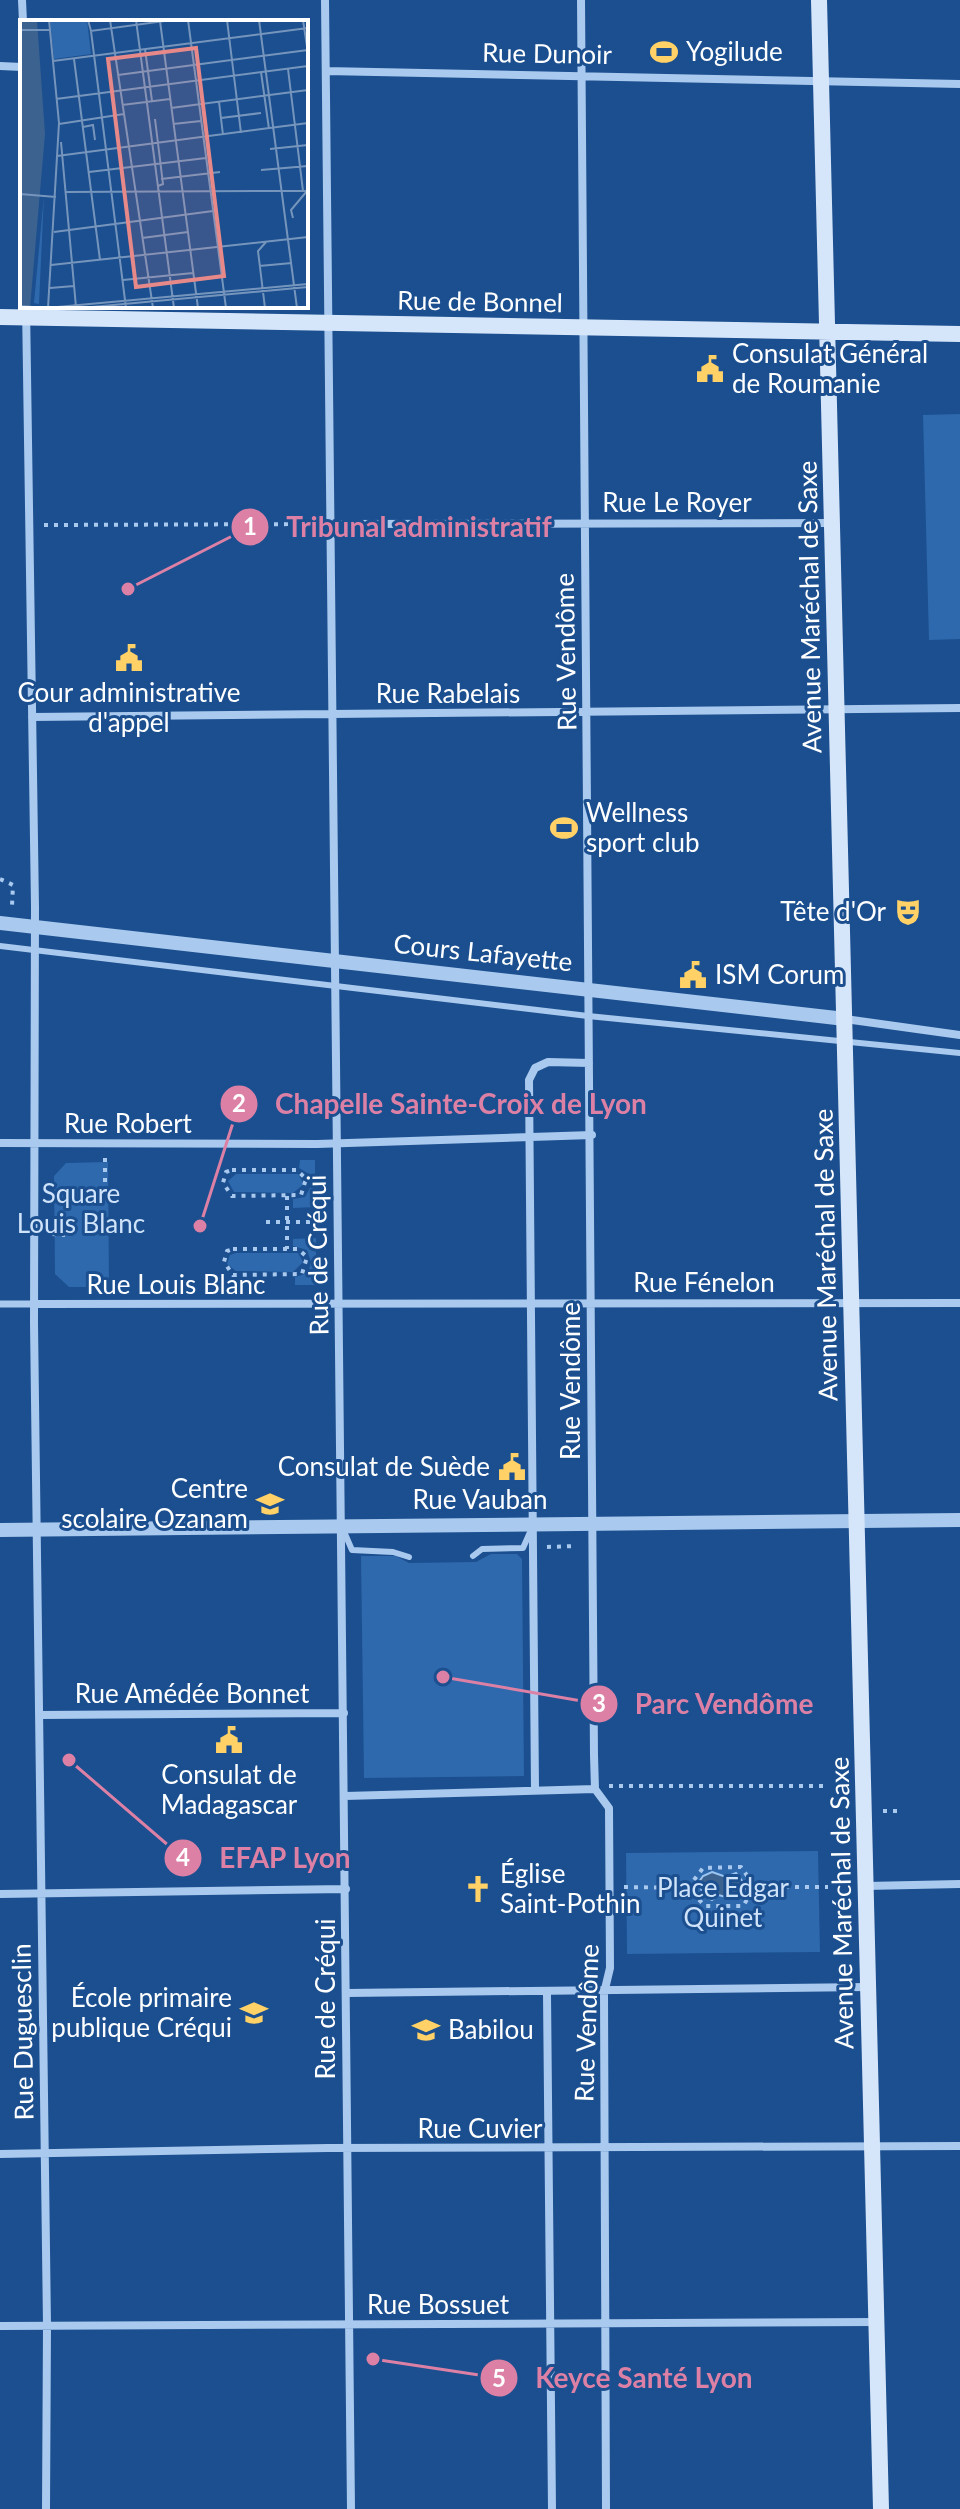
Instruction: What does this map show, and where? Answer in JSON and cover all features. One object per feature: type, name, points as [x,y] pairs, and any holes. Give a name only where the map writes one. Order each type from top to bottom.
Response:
[{"type":"main road","name":"Avenue Maréchal de Saxe","points":[[819,0],[881,2509]]},
{"type":"main road","name":"Rue de Bonnel","points":[[0,317],[26,312],[330,323],[960,334]]},
{"type":"street","points":[[22,0],[23,20]]},
{"type":"street","name":"Rue de Créqui","points":[[325,0],[351,2509]]},
{"type":"street","name":"Rue Vendôme","points":[[581,0],[586,989],[592,1135],[594,1787],[609,1808],[610,1968],[604,1993],[603,2150],[606,2509]]},
{"type":"street","points":[[0,66],[20,67]]},
{"type":"street","name":"Rue Dunoir","points":[[326,71],[960,84]]},
{"type":"street","name":"Rue Duguesclin","points":[[26,312],[47,2326],[46,2509]]},
{"type":"street","name":"Rue Le Royer","points":[[330,524],[832,523]]},
{"type":"street","name":"Rue Rabelais","points":[[32,717],[960,708]]},
{"type":"street","name":"Cours Lafayette","points":[[0,923],[845,1019],[960,1035]]},
{"type":"street","name":"Rue Vendôme","points":[[535,1790],[529,1080],[535,1068],[548,1062],[589,1063]]},
{"type":"street","name":"Rue Robert","points":[[0,1143],[337,1143],[592,1135]]},
{"type":"street","name":"Rue Fénelon","points":[[592,1302],[960,1303]]},
{"type":"street","name":"Rue Louis Blanc","points":[[0,1304],[592,1302]]},
{"type":"street","name":"Rue Vauban","points":[[0,1530],[341,1524],[960,1520]]},
{"type":"street","name":"Rue Amédée Bonnet","points":[[40,1715],[344,1713]]},
{"type":"street","points":[[345,1796],[594,1787]]},
{"type":"street","points":[[866,1886],[960,1884]]},
{"type":"street","points":[[0,1894],[346,1889]]},
{"type":"street","points":[[347,1993],[547,1994],[868,1987]]},
{"type":"street","name":"Rue Vendôme","points":[[547,1994],[552,2509]]},
{"type":"street","name":"Rue Cuvier","points":[[0,2154],[960,2146]]},
{"type":"street","name":"Rue Bossuet","points":[[0,2326],[877,2322]]},
{"type":"lane","points":[[0,946],[588,1016],[960,1053]]},
{"type":"lane","points":[[473,1556],[482,1549],[523,1548],[533,1523]]},
{"type":"lane","points":[[341,1524],[352,1550],[393,1552],[409,1557]]},
{"type":"path","points":[[29,524],[330,524]]},
{"type":"path","points":[[0,879],[13,885],[12,906]]},
{"type":"path","points":[[105,1158],[105,1186]]},
{"type":"path","points":[[232,1170],[297,1170],[306,1179],[304,1191],[301,1195],[287,1196],[232,1196],[224,1188],[224,1176],[232,1170]]},
{"type":"path","points":[[287,1196],[287,1249]]},
{"type":"path","points":[[266,1222],[338,1222]]},
{"type":"path","points":[[52,1234],[65,1235]]},
{"type":"path","points":[[233,1249],[287,1249],[298,1249],[307,1257],[302,1274],[233,1275],[225,1267],[224,1255],[233,1249]]},
{"type":"path","points":[[546,1547],[577,1546]]},
{"type":"path","points":[[594,1787],[825,1786]]},
{"type":"path","points":[[883,1811],[898,1811]]},
{"type":"path","points":[[688,1888],[703,1868],[741,1867],[755,1887]]},
{"type":"path","points":[[609,1887],[688,1888],[705,1906],[743,1906],[755,1887]]},
{"type":"path","points":[[755,1887],[828,1887]]},
{"type":"green space","points":[[960,414],[960,639],[929,640],[923,415]]},
{"type":"green space","points":[[300,1160],[315,1160],[315,1207],[293,1208],[293,1199],[305,1197],[312,1184],[309,1174],[299,1168]]},
{"type":"green space","name":"Square Louis Blanc","points":[[108,1162],[109,1287],[69,1287],[55,1274],[54,1176],[66,1163]]},
{"type":"green space","points":[[236,1174],[298,1174],[304,1184],[293,1193],[234,1192],[228,1181]]},
{"type":"green space","points":[[316,1238],[316,1285],[295,1285],[295,1277],[308,1273],[311,1262],[307,1250],[293,1246],[293,1239]]},
{"type":"green space","points":[[298,1253],[303,1262],[293,1272],[236,1271],[227,1264],[230,1255]]},
{"type":"green space","points":[[491,1554],[517,1554],[522,1559],[524,1776],[364,1778],[361,1556],[396,1556],[409,1563],[476,1562]]},
{"type":"green space","name":"Place Edgar Quinet","points":[[818,1851],[820,1952],[627,1954],[626,1853]]},
{"type":"shaded area","points":[[712,1872],[726,1877],[736,1873],[746,1886],[742,1895],[732,1899],[719,1895],[712,1900],[703,1895],[699,1882]]},
{"type":"place","name":"Yogilude","points":[[664,52]]},
{"type":"place","name":"Consulat Général de Roumanie","points":[[710,369]]},
{"type":"place","name":"Tribunal administratif","points":[[128,589]]},
{"type":"place","name":"Cour administrative d'appel","points":[[129,658]]},
{"type":"place","name":"Wellness sport club","points":[[564,828]]},
{"type":"place","name":"Tête d'Or","points":[[908,912]]},
{"type":"place","name":"ISM Corum","points":[[693,975]]},
{"type":"place","name":"Chapelle Sainte-Croix de Lyon","points":[[200,1226]]},
{"type":"place","name":"Consulat de Suède","points":[[512,1467]]},
{"type":"place","name":"Centre scolaire Ozanam","points":[[270,1504]]},
{"type":"place","name":"Parc Vendôme","points":[[443,1677]]},
{"type":"place","name":"Consulat de Madagascar","points":[[229,1740]]},
{"type":"place","name":"EFAP Lyon","points":[[69,1760]]},
{"type":"place","name":"Église Saint-Pothin","points":[[478,1889]]},
{"type":"place","name":"École primaire publique Créqui","points":[[254,2013]]},
{"type":"place","name":"Babilou","points":[[426,2030]]},
{"type":"place","name":"Keyce Santé Lyon","points":[[373,2359]]}]
